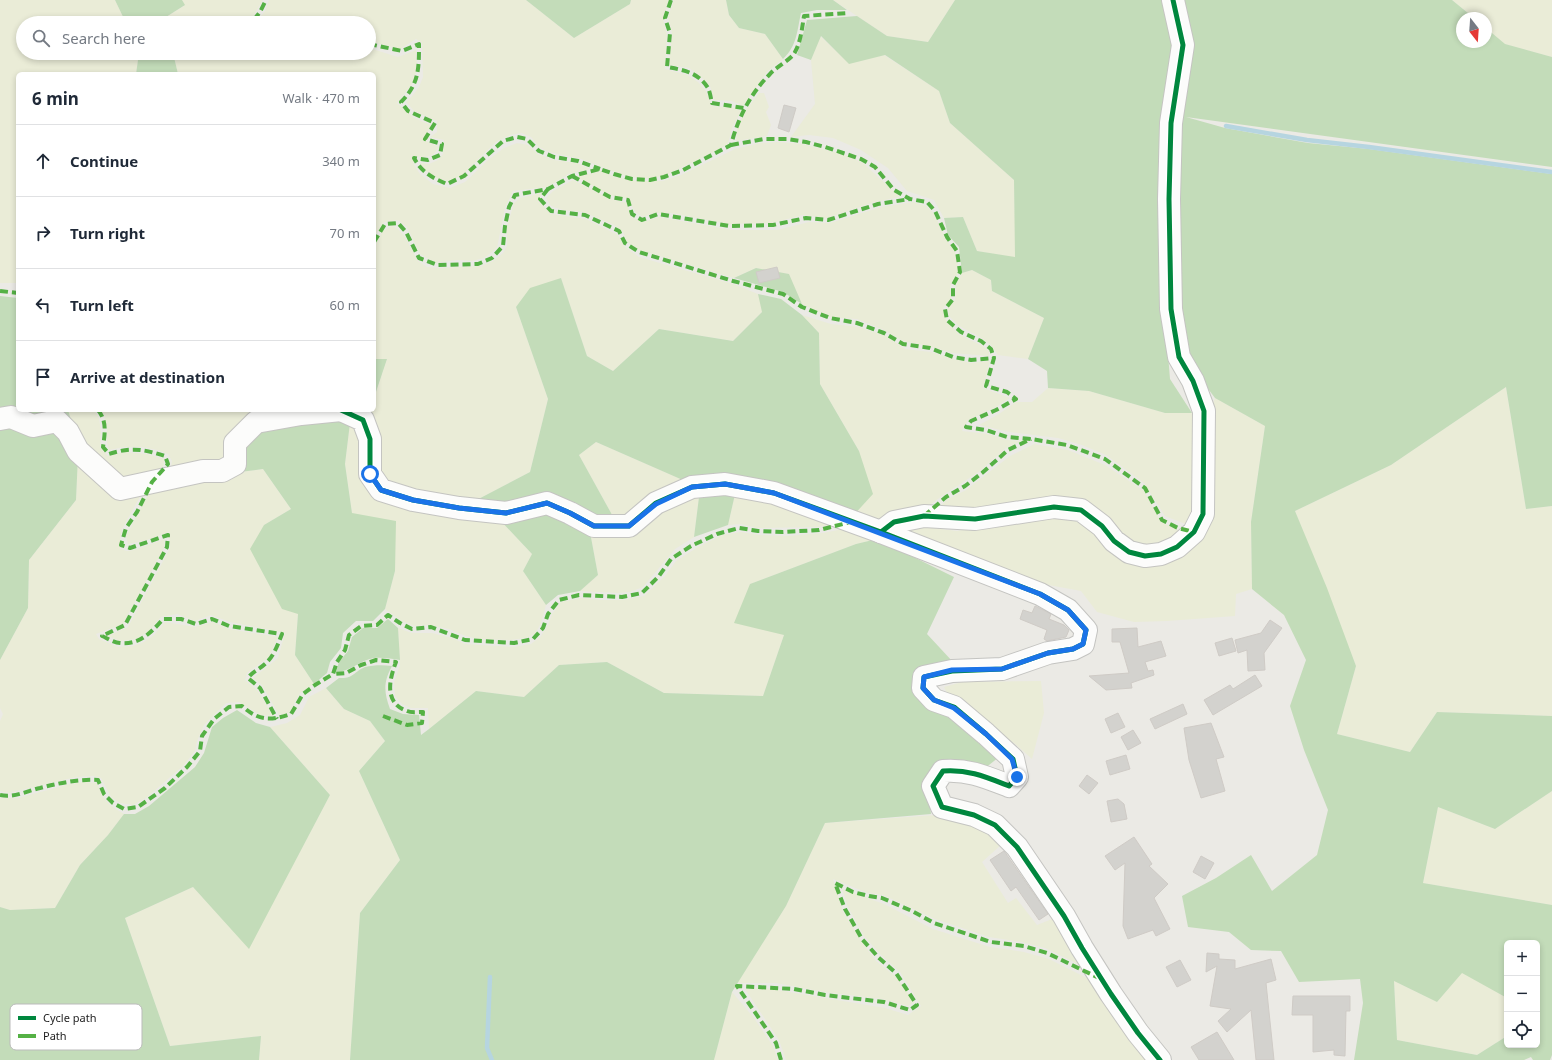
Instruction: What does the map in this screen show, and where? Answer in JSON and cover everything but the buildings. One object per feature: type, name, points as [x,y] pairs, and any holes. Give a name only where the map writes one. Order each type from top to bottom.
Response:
[{"type":"street","points":[[881,532],[894,522],[924,516],[975,519],[1054,507],[1081,510],[1102,526],[1114,541],[1129,552],[1145,556],[1161,554],[1177,547],[1194,532],[1203,514],[1205,488],[1204,411],[1193,382],[1179,357],[1171,309],[1169,199],[1171,123],[1183,45],[1173,0]]},
{"type":"street","points":[[0,419],[11,417],[33,426],[57,421],[68,432],[78,451],[120,489],[203,471],[222,471],[235,464],[235,443],[256,422],[321,412]]},
{"type":"street","points":[[345,412],[363,420],[370,439],[370,474],[381,490],[413,500],[459,508],[506,513],[547,503],[594,526],[629,526],[656,504],[692,487],[725,484],[774,493],[881,532],[1040,594],[1068,610],[1086,630],[1083,644],[1073,649],[1048,653],[1002,669],[952,670],[924,677],[923,688],[934,700],[954,708],[986,734],[1012,759],[1017,777],[1010,786],[972,772],[956,770],[943,771],[933,786],[942,808],[974,815],[995,825],[1017,847],[1064,916],[1111,994],[1138,1033],[1160,1060]]},
{"type":"green space","points":[[0,0],[115,0],[123,16],[16,16],[16,60],[138,60],[136,72],[16,72],[16,283],[0,283]]},
{"type":"green space","points":[[115,0],[182,0],[185,5],[168,16],[123,16]]},
{"type":"green space","points":[[182,0],[263,0],[253,16],[168,16],[184,6]]},
{"type":"green space","points":[[269,0],[526,0],[574,38],[630,4],[631,0],[669,0],[663,19],[667,35],[665,69],[687,75],[698,82],[706,91],[712,106],[735,108],[741,111],[732,128],[728,144],[666,175],[653,178],[638,178],[623,175],[581,159],[549,152],[539,147],[531,137],[522,133],[510,135],[496,142],[461,176],[448,181],[436,178],[425,170],[420,163],[429,164],[438,160],[443,154],[444,140],[430,137],[437,132],[437,121],[414,111],[406,102],[419,87],[423,77],[422,43],[416,39],[400,49],[376,43],[376,16],[261,16],[265,11]]},
{"type":"green space","points":[[526,0],[631,0],[630,4],[574,38]]},
{"type":"green space","points":[[674,0],[726,0],[729,15],[739,28],[765,34],[783,59],[767,72],[743,106],[732,101],[714,100],[710,86],[699,75],[689,68],[669,65],[672,33],[668,17]]},
{"type":"green space","points":[[726,0],[833,0],[847,10],[817,10],[801,13],[794,43],[788,54],[783,59],[765,34],[739,28],[729,15]]},
{"type":"green space","points":[[833,0],[955,0],[928,42],[887,36]]},
{"type":"green space","points":[[955,0],[1163,0],[1174,45],[1167,342],[1170,379],[1192,413],[1165,413],[1089,391],[1048,388],[1047,371],[1028,359],[1044,318],[992,291],[991,280],[972,270],[962,273],[959,247],[948,235],[944,218],[963,217],[977,251],[1015,257],[1014,180],[950,123],[939,91],[885,55],[849,64],[821,36],[811,60],[797,55],[807,20],[857,16],[887,36],[928,42]]},
{"type":"green space","points":[[1182,0],[1452,0],[1467,12],[1456,12],[1456,48],[1492,48],[1492,33],[1505,44],[1552,57],[1552,167],[1186,117],[1225,128],[1308,143],[1369,149],[1552,174],[1552,506],[1526,509],[1506,387],[1391,465],[1295,511],[1327,588],[1356,666],[1337,734],[1410,752],[1437,712],[1552,716],[1552,791],[1495,829],[1438,807],[1423,883],[1552,905],[1552,1055],[1550,1060],[1533,1060],[1531,1057],[1524,1060],[1354,1060],[1363,1003],[1360,979],[1299,982],[1281,951],[1251,950],[1229,932],[1188,927],[1182,896],[1216,878],[1251,855],[1272,891],[1317,855],[1328,810],[1304,750],[1290,706],[1306,660],[1284,615],[1252,589],[1251,522],[1265,426],[1215,398],[1200,378],[1186,354],[1178,309]],"holes":[[[1504,940],[1540,940],[1540,1048],[1504,1048],[1504,1038],[1477,1055],[1397,1040],[1394,981],[1437,1002],[1462,973],[1504,996]]]},
{"type":"green space","points":[[1452,0],[1552,0],[1552,57],[1504,44],[1492,33],[1492,12],[1467,12]]},
{"type":"green space","points":[[820,36],[849,63],[884,55],[939,91],[950,123],[1014,180],[1016,258],[977,251],[963,217],[944,218],[934,200],[907,191],[888,168],[861,150],[833,138],[809,135],[791,137],[815,104],[811,60]]},
{"type":"green space","points":[[376,50],[398,57],[416,50],[417,69],[412,84],[397,103],[414,118],[431,125],[424,140],[439,147],[433,155],[424,157],[412,156],[414,165],[420,174],[433,184],[450,188],[465,182],[488,160],[504,148],[517,143],[528,145],[538,154],[554,160],[577,163],[590,169],[569,174],[547,187],[513,191],[505,208],[497,248],[484,258],[472,261],[458,260],[436,263],[420,254],[407,227],[398,220],[384,222],[376,234],[376,72],[178,72],[175,60],[376,60]]},
{"type":"green space","points":[[138,60],[175,60],[178,72],[136,72]]},
{"type":"green space","points":[[759,93],[764,93],[769,107],[766,112],[771,125],[767,136],[736,141],[737,128],[746,110]]},
{"type":"green space","points":[[779,142],[802,144],[846,155],[863,163],[900,197],[875,202],[827,218],[803,215],[772,223],[728,224],[671,213],[654,213],[643,217],[635,212],[627,198],[609,195],[577,177],[601,171],[615,177],[637,181],[663,181],[681,175],[735,149],[760,143]]},
{"type":"green space","points":[[573,180],[610,199],[627,203],[631,216],[643,222],[659,217],[732,230],[777,230],[809,222],[830,223],[881,207],[913,202],[926,206],[934,213],[946,239],[955,252],[959,272],[950,286],[951,299],[943,308],[947,322],[960,335],[981,345],[989,351],[989,356],[952,353],[903,341],[884,330],[857,319],[830,317],[802,304],[788,274],[756,268],[734,278],[639,250],[627,242],[623,232],[614,225],[583,212],[563,210],[551,206],[546,198],[553,191]]},
{"type":"green space","points":[[542,193],[538,201],[551,214],[586,219],[618,235],[624,246],[639,257],[733,284],[758,294],[763,311],[733,341],[659,329],[613,371],[587,356],[561,278],[516,307],[548,399],[530,472],[467,505],[377,479],[368,417],[369,412],[376,412],[376,392],[387,359],[376,359],[376,243],[383,231],[392,226],[398,229],[405,237],[418,261],[427,267],[440,268],[481,266],[493,261],[503,253],[507,246],[507,227],[514,203],[520,198]]},
{"type":"green space","points":[[756,268],[789,274],[802,304],[783,292],[734,278]]},
{"type":"green space","points":[[972,270],[991,280],[992,291],[1044,318],[1028,359],[998,355],[991,345],[980,337],[959,326],[949,316],[948,308],[955,300],[956,285],[962,273]]},
{"type":"green space","points":[[561,278],[587,356],[613,371],[659,329],[733,341],[762,312],[758,294],[781,299],[802,315],[819,333],[820,384],[859,451],[873,494],[851,518],[685,481],[596,442],[579,455],[616,522],[467,505],[530,472],[548,399],[516,307],[530,288]]},
{"type":"green space","points":[[0,296],[16,298],[16,412],[69,412],[74,430],[0,417]]},
{"type":"green space","points":[[802,315],[831,324],[859,327],[886,336],[905,349],[931,352],[971,363],[990,361],[983,388],[1010,398],[994,408],[968,420],[962,431],[988,434],[1007,440],[1022,441],[1006,448],[980,471],[922,511],[889,518],[851,518],[859,451],[820,384],[819,333]]},
{"type":"green space","points":[[376,359],[387,359],[376,392]]},
{"type":"green space","points":[[1506,387],[1526,509],[1552,506],[1552,716],[1437,712],[1410,752],[1337,734],[1356,666],[1295,511],[1391,465]]},
{"type":"green space","points":[[1048,388],[1089,391],[1165,413],[1192,413],[1200,430],[1199,507],[1188,525],[1165,516],[1144,483],[1106,455],[1082,445],[1058,438],[1009,432],[979,425],[999,414],[1016,402],[1032,402]]},
{"type":"green space","points":[[1215,398],[1265,426],[1251,522],[1252,589],[1236,594],[1235,616],[1134,622],[1097,612],[1081,591],[1027,581],[894,532],[909,525],[957,531],[1039,516],[1067,517],[1091,528],[1120,558],[1194,545],[1211,408]]},
{"type":"green space","points":[[69,412],[95,412],[99,418],[101,432],[100,448],[108,456],[125,452],[147,454],[164,459],[164,465],[151,478],[122,485],[74,430]]},
{"type":"green space","points":[[102,412],[249,412],[251,420],[230,462],[171,467],[172,461],[168,454],[157,450],[142,447],[124,447],[109,450],[104,415]]},
{"type":"green space","points":[[333,415],[350,423],[345,464],[352,513],[396,521],[395,571],[385,609],[373,621],[356,621],[343,633],[341,648],[330,662],[327,673],[314,684],[295,655],[298,614],[282,609],[250,549],[264,525],[291,509],[263,469],[240,472],[243,448],[251,434]]},
{"type":"green space","points":[[350,423],[359,428],[370,484],[498,518],[532,554],[523,571],[546,605],[541,623],[535,634],[526,638],[510,640],[477,639],[449,629],[430,625],[414,626],[402,621],[385,609],[395,571],[352,513],[345,464]]},
{"type":"green space","points":[[0,424],[56,426],[78,456],[76,500],[29,560],[28,608],[0,660]]},
{"type":"green space","points":[[596,442],[685,481],[616,522],[579,455]]},
{"type":"green space","points":[[1034,444],[1068,450],[1105,465],[1144,491],[1161,522],[1184,533],[1140,551],[1104,519],[936,510],[948,499],[966,490],[1010,456]]},
{"type":"green space","points":[[78,456],[145,488],[122,529],[120,549],[127,551],[134,550],[165,539],[164,548],[123,624],[96,634],[99,639],[118,647],[132,646],[142,643],[154,635],[165,622],[195,627],[213,622],[229,629],[278,637],[269,657],[247,673],[245,680],[258,691],[273,716],[260,715],[239,702],[226,703],[204,725],[197,741],[195,751],[183,766],[146,798],[133,805],[120,803],[111,797],[101,778],[93,776],[76,777],[9,793],[0,791],[0,721],[3,714],[0,708],[0,660],[28,608],[29,560],[76,500]]},
{"type":"green space","points":[[263,469],[291,509],[264,525],[298,614],[295,655],[314,684],[300,693],[289,713],[279,715],[262,685],[253,678],[278,658],[285,633],[230,622],[211,615],[195,621],[177,614],[161,617],[149,631],[136,639],[120,641],[108,636],[128,627],[170,548],[169,532],[144,541],[128,544],[126,536],[151,489],[215,479],[231,480],[240,472]]},
{"type":"green space","points":[[700,489],[694,537],[675,549],[643,587],[630,592],[617,593],[580,591],[598,575],[590,532]]},
{"type":"green space","points":[[700,489],[736,490],[728,525],[694,537]]},
{"type":"green space","points":[[736,490],[844,522],[818,527],[757,528],[741,524],[728,525]]},
{"type":"green space","points":[[549,508],[590,532],[598,575],[580,591],[558,595],[546,605],[523,571],[532,554],[498,518]]},
{"type":"green space","points":[[848,528],[877,539],[856,544],[750,584],[784,635],[763,696],[664,693],[607,662],[559,665],[524,697],[476,691],[429,729],[428,708],[411,708],[402,704],[395,696],[394,682],[400,665],[398,628],[412,633],[432,633],[452,638],[465,644],[514,647],[531,644],[541,636],[548,625],[552,614],[561,602],[581,598],[623,600],[644,596],[665,576],[676,561],[698,547],[722,535],[741,532],[759,535],[787,536],[823,533]]},
{"type":"green space","points":[[877,539],[954,577],[927,634],[953,662],[920,678],[954,719],[999,757],[984,769],[928,789],[931,814],[825,823],[786,906],[732,992],[714,1060],[350,1060],[360,913],[400,860],[359,771],[385,741],[370,721],[344,709],[326,688],[339,678],[351,676],[365,667],[378,665],[392,666],[385,688],[390,709],[403,714],[419,715],[421,735],[476,691],[524,697],[559,665],[607,662],[664,693],[763,696],[784,635],[734,623],[750,584],[856,544]]},
{"type":"green space","points":[[388,619],[398,628],[400,660],[374,658],[346,670],[336,672],[339,662],[348,651],[352,637],[363,628],[377,628]]},
{"type":"green space","points":[[1041,681],[1044,713],[1032,759],[1014,743],[980,723],[951,701],[944,687],[962,682]]},
{"type":"green space","points":[[326,688],[344,709],[370,721],[385,741],[359,771],[400,860],[360,913],[350,1060],[259,1060],[261,1036],[170,1046],[125,918],[193,887],[249,948],[330,795],[270,727],[287,723],[300,715],[309,697]]},
{"type":"green space","points":[[237,710],[256,723],[270,727],[330,795],[249,949],[193,887],[125,918],[170,1046],[261,1036],[259,1060],[0,1060],[0,907],[10,910],[55,908],[80,865],[108,835],[124,814],[135,814],[149,806],[195,767],[204,753],[212,727],[223,718]]},
{"type":"green space","points":[[84,782],[97,783],[103,797],[111,806],[124,814],[108,835],[80,865],[55,908],[10,910],[0,907],[0,798],[18,798],[70,784]]},
{"type":"green space","points":[[1552,791],[1552,905],[1423,883],[1438,807],[1495,829]]},
{"type":"green space","points":[[936,815],[974,825],[1002,844],[982,862],[1008,903],[1016,898],[1037,925],[1057,917],[1082,966],[1045,948],[1021,942],[989,937],[935,919],[883,895],[868,893],[833,879],[843,912],[862,942],[876,961],[895,976],[915,1002],[908,1006],[882,999],[824,992],[776,983],[737,983],[786,906],[825,823]]},
{"type":"green space","points":[[842,889],[884,904],[933,929],[990,947],[1024,952],[1049,959],[1095,982],[1152,1060],[786,1060],[779,1040],[745,989],[765,988],[885,1008],[908,1015],[921,1006],[900,972],[881,955],[864,936],[848,907]]},
{"type":"green space","points":[[1462,972],[1504,996],[1504,1038],[1477,1055],[1397,1040],[1394,981],[1437,1002]]},
{"type":"green space","points":[[732,992],[754,1018],[773,1046],[778,1060],[714,1060]]},
{"type":"waterway","points":[[1226,126],[1307,140],[1552,172]]},
{"type":"waterway","points":[[490,977],[487,1048],[492,1060]]},
{"type":"marked path","points":[[257,16],[266,0]]},
{"type":"marked path","points":[[671,0],[665,18],[670,33],[667,67],[684,71],[700,78],[708,88],[712,103],[744,108]]},
{"type":"marked path","points":[[376,239],[385,224],[398,223],[406,232],[419,258],[438,265],[478,264],[492,258],[503,246],[509,207],[515,195],[548,189],[572,176],[600,169],[632,179],[650,180],[683,170],[731,145],[741,116],[756,90],[773,71],[795,52],[800,39],[804,16],[849,13]]},
{"type":"marked path","points":[[376,45],[402,51],[419,44],[417,76],[411,89],[401,102],[408,111],[435,123],[425,139],[442,144],[440,155],[428,160],[414,158],[421,168],[433,177],[447,184],[464,176],[503,141],[517,137],[527,139],[539,151],[554,157],[578,161],[600,169]]},
{"type":"marked path","points":[[731,145],[764,139],[787,139],[825,147],[861,159],[875,167],[894,190],[910,199],[927,202],[935,211],[947,237],[957,251],[960,272],[953,285],[953,299],[945,309],[947,320],[961,332],[981,341],[991,349],[994,358]]},
{"type":"marked path","points":[[572,176],[610,197],[628,200],[632,214],[642,220],[658,214],[729,226],[773,225],[806,218],[828,220],[878,204],[910,199]]},
{"type":"marked path","points":[[548,189],[540,199],[551,211],[585,215],[619,231],[625,243],[639,252],[733,281],[783,294],[802,307],[830,318],[857,323],[884,333],[903,344],[930,348],[953,357],[971,360],[994,358],[986,386],[1007,392],[1016,399],[971,421],[966,427],[986,430],[1007,437],[1067,445],[1105,459],[1145,488],[1162,520],[1178,528],[1194,532]]},
{"type":"marked path","points":[[0,291],[16,293]]},
{"type":"marked path","points":[[100,412],[103,418],[105,432],[103,447],[109,454],[124,450],[143,450],[165,456],[168,464],[152,482],[137,512],[126,528],[121,545],[130,548],[168,535],[167,547],[125,625],[102,636],[118,643],[133,642],[144,637],[163,619],[181,619],[196,624],[212,619],[229,626],[282,634],[276,650],[269,660],[248,678],[260,688],[277,719]]},
{"type":"marked path","points":[[924,516],[946,497],[965,486],[982,473],[1008,450],[1031,439]]},
{"type":"marked path","points":[[383,716],[407,725],[422,723],[423,712],[409,712],[400,707],[392,697],[390,683],[396,662],[376,660],[361,665],[346,673],[333,674],[337,662],[345,650],[349,635],[361,626],[377,625],[388,615],[412,629],[431,627],[465,640],[514,643],[533,639],[543,628],[548,614],[559,600],[579,595],[622,597],[642,593],[659,576],[671,559],[691,546],[717,534],[739,528],[758,531],[783,532],[819,530],[851,522]]},
{"type":"marked path","points":[[0,795],[10,796],[47,786],[84,780],[98,780],[104,794],[113,803],[124,809],[138,807],[165,788],[187,767],[200,751],[202,736],[214,719],[229,707],[242,706],[254,715],[265,718],[277,718],[291,714],[303,694],[333,674]]},
{"type":"marked path","points":[[781,1060],[776,1043],[737,986],[794,989],[825,995],[884,1002],[910,1010],[917,1005],[896,973],[878,957],[862,939],[845,909],[835,883],[853,892],[882,898],[912,911],[934,923],[991,942],[1024,946],[1047,953],[1099,978]]},
{"type":"cycle path","points":[[881,532],[894,522],[924,516],[975,519],[1054,507],[1081,510],[1102,526],[1114,541],[1129,552],[1145,556],[1161,554],[1177,547],[1194,532],[1203,514],[1204,411],[1193,381],[1179,357],[1171,309],[1169,199],[1171,123],[1183,45],[1173,0]]},
{"type":"cycle path","points":[[345,412],[363,420],[370,439],[370,474],[381,490],[413,500],[459,508],[506,513],[547,503],[594,526],[629,526],[656,503],[692,487],[725,484],[774,493],[881,532],[1040,594],[1068,610],[1086,630],[1083,644],[1073,649],[1048,653],[1002,669],[952,671],[924,677],[923,688],[934,700],[954,707],[1013,759],[1017,777],[1009,786],[969,772],[943,771],[933,786],[942,807],[974,815],[995,825],[1017,847],[1064,916],[1111,994],[1138,1033],[1160,1060]]},
{"type":"route","points":[[370,474],[381,490],[413,500],[459,508],[506,513],[547,503],[594,526],[629,526],[656,504],[692,487],[725,484],[774,493],[881,532],[1040,594],[1068,610],[1086,630],[1083,644],[1073,649],[1048,653],[1002,669],[952,670],[924,677],[923,688],[934,700],[954,708],[986,734],[1012,759],[1017,777]]}]
